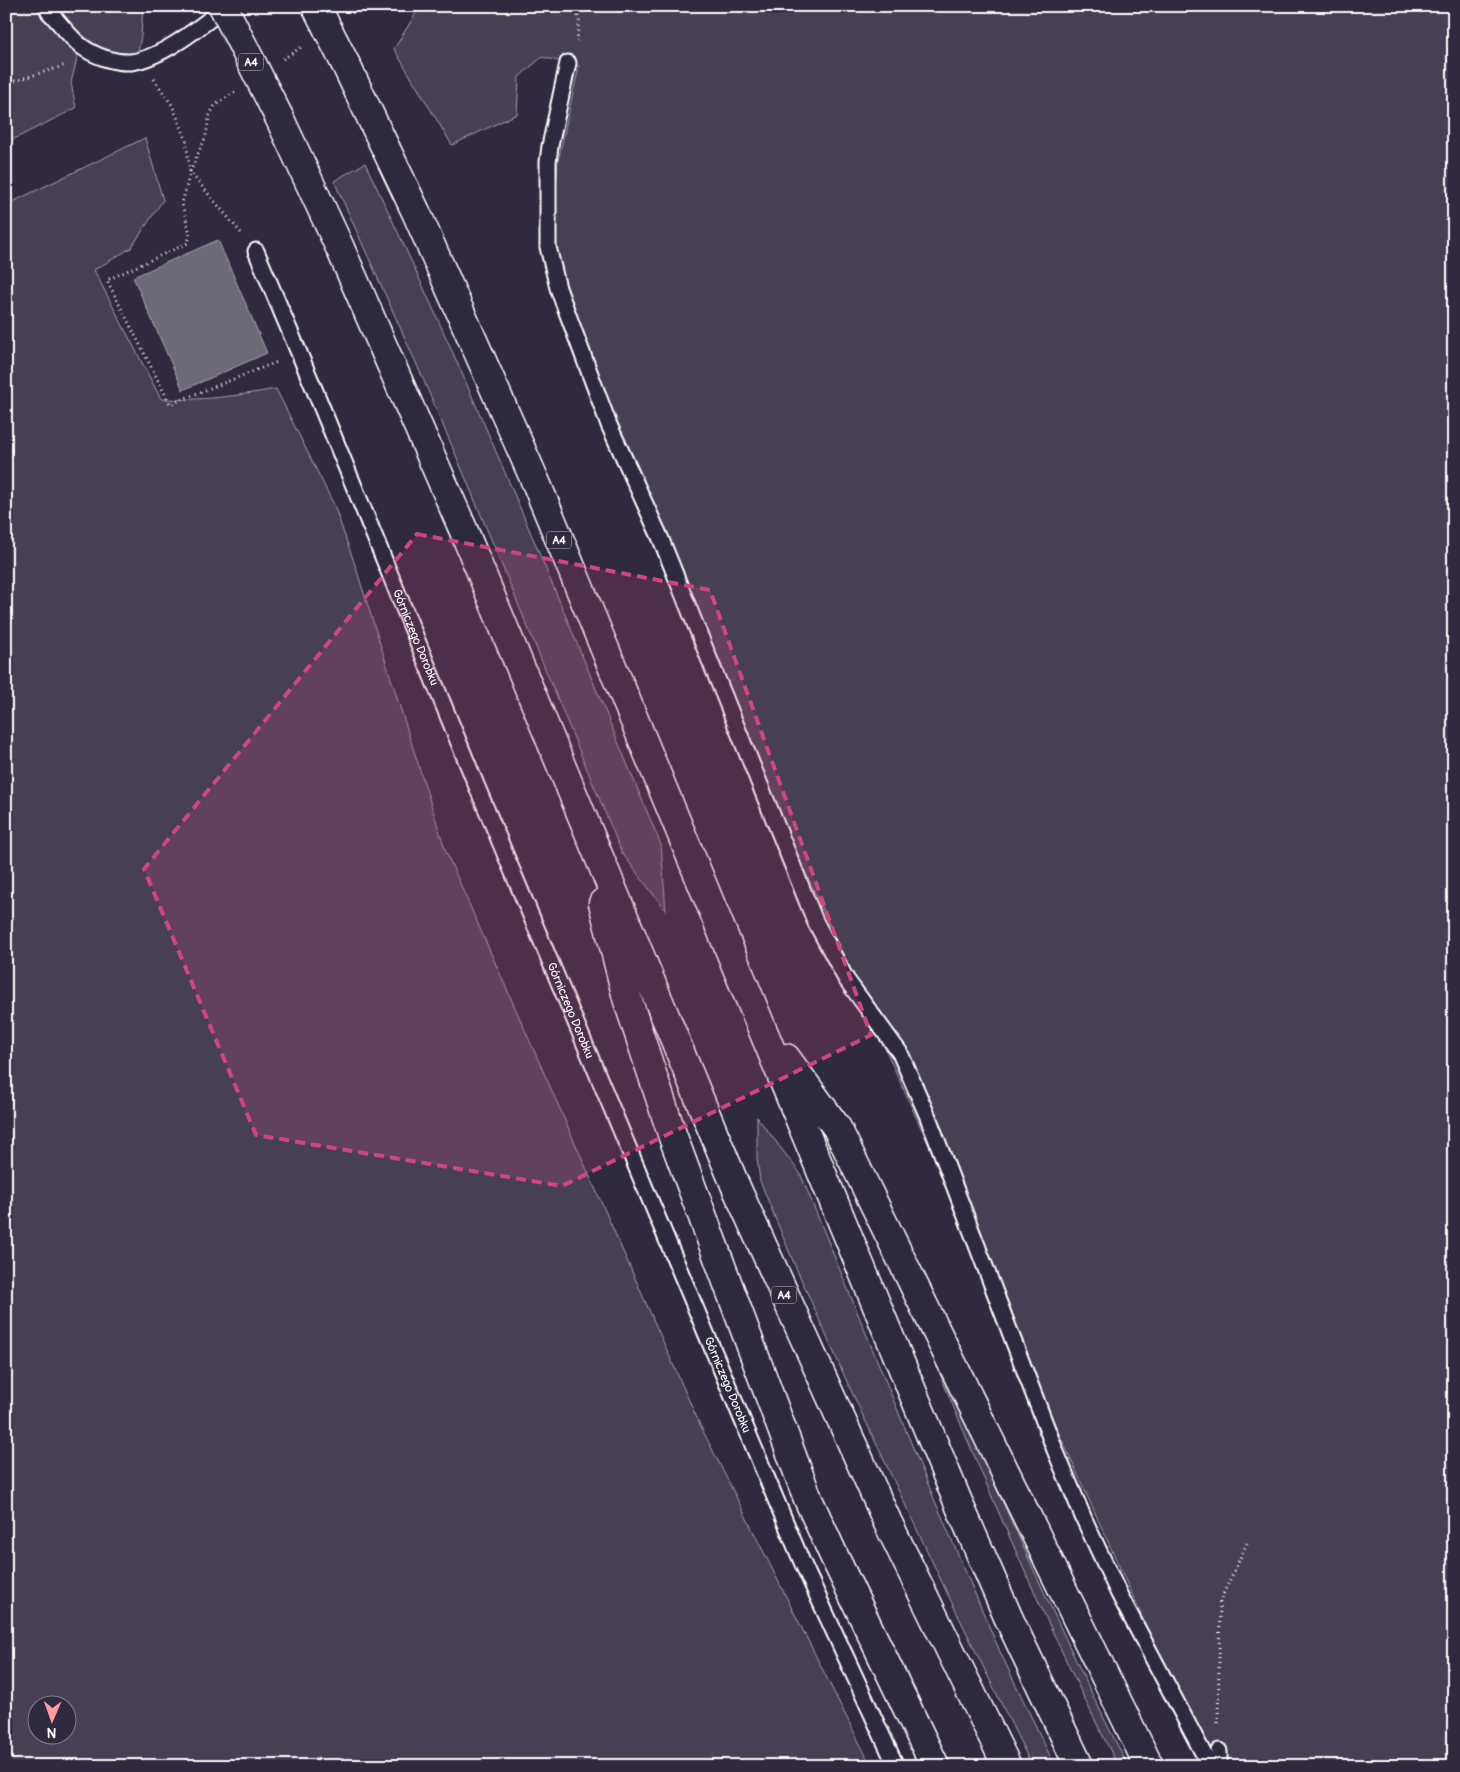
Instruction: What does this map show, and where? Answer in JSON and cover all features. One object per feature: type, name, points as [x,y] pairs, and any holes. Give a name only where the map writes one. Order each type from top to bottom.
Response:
[{"type":"highway","name":"A4","points":[[223,6],[279,117],[340,248],[416,420],[733,1178],[828,1393],[888,1523],[1007,1766]]},
{"type":"highway","name":"A4","points":[[316,6],[420,221],[525,459],[965,1518],[1009,1619],[1079,1766]]},
{"type":"highway","points":[[581,815],[627,998],[673,1137],[801,1480],[835,1558],[935,1766]]},
{"type":"highway","points":[[759,1021],[837,1128],[1149,1766]]},
{"type":"lane","points":[[47,6],[49,12],[81,46],[98,56],[131,62],[152,55],[180,40],[227,6]]},
{"type":"lane","points":[[568,63],[548,162],[548,247],[558,288],[609,425],[660,537],[815,922],[846,979],[900,1053],[928,1117],[1055,1450],[1081,1510],[1119,1594],[1210,1766]]},
{"type":"lane","name":"Górniczego Dorobku","points":[[256,251],[477,787],[802,1562],[896,1766]]},
{"type":"path","points":[[568,63],[576,45],[580,21],[576,6]]},
{"type":"path","points":[[6,86],[15,81],[98,56]]},
{"type":"path","points":[[131,62],[150,73],[172,105],[186,139],[190,172],[256,251]]},
{"type":"path","points":[[206,136],[190,172],[182,204],[190,234],[188,244],[108,280],[170,404],[299,353]]},
{"type":"path","points":[[1219,1758],[1217,1716],[1220,1601],[1248,1541]]},
{"type":"highlighted area","points":[[417,534],[710,590],[871,1035],[562,1186],[256,1135],[144,869]]},
{"type":"shaded area","points":[[6,6],[42,6],[79,50],[71,83],[76,108],[6,143]]},
{"type":"shaded area","points":[[57,6],[143,6],[138,52],[122,54],[112,52],[94,43],[69,22]]},
{"type":"shaded area","points":[[411,6],[1454,6],[1454,1766],[1222,1766],[1185,1712],[663,557],[571,306],[553,241],[558,161],[579,66],[542,57],[519,77],[517,114],[452,145],[394,49],[416,13]]},
{"type":"shaded area","points":[[145,138],[163,200],[131,248],[94,270],[161,399],[218,397],[276,389],[334,505],[355,565],[446,852],[700,1425],[871,1766],[6,1766],[6,205]]},
{"type":"shaded area","points":[[365,163],[481,416],[661,845],[666,911],[622,853],[458,460],[334,181]]},
{"type":"shaded area","points":[[218,240],[267,353],[183,390],[133,277]]},
{"type":"shaded area","points":[[757,1117],[800,1173],[935,1501],[1001,1654],[1055,1766],[1032,1766],[848,1384],[793,1261],[760,1181],[757,1158]]},
{"type":"shaded area","points":[[936,1365],[941,1369],[1056,1618],[1128,1766],[1118,1766],[1069,1667],[1001,1517]]}]
